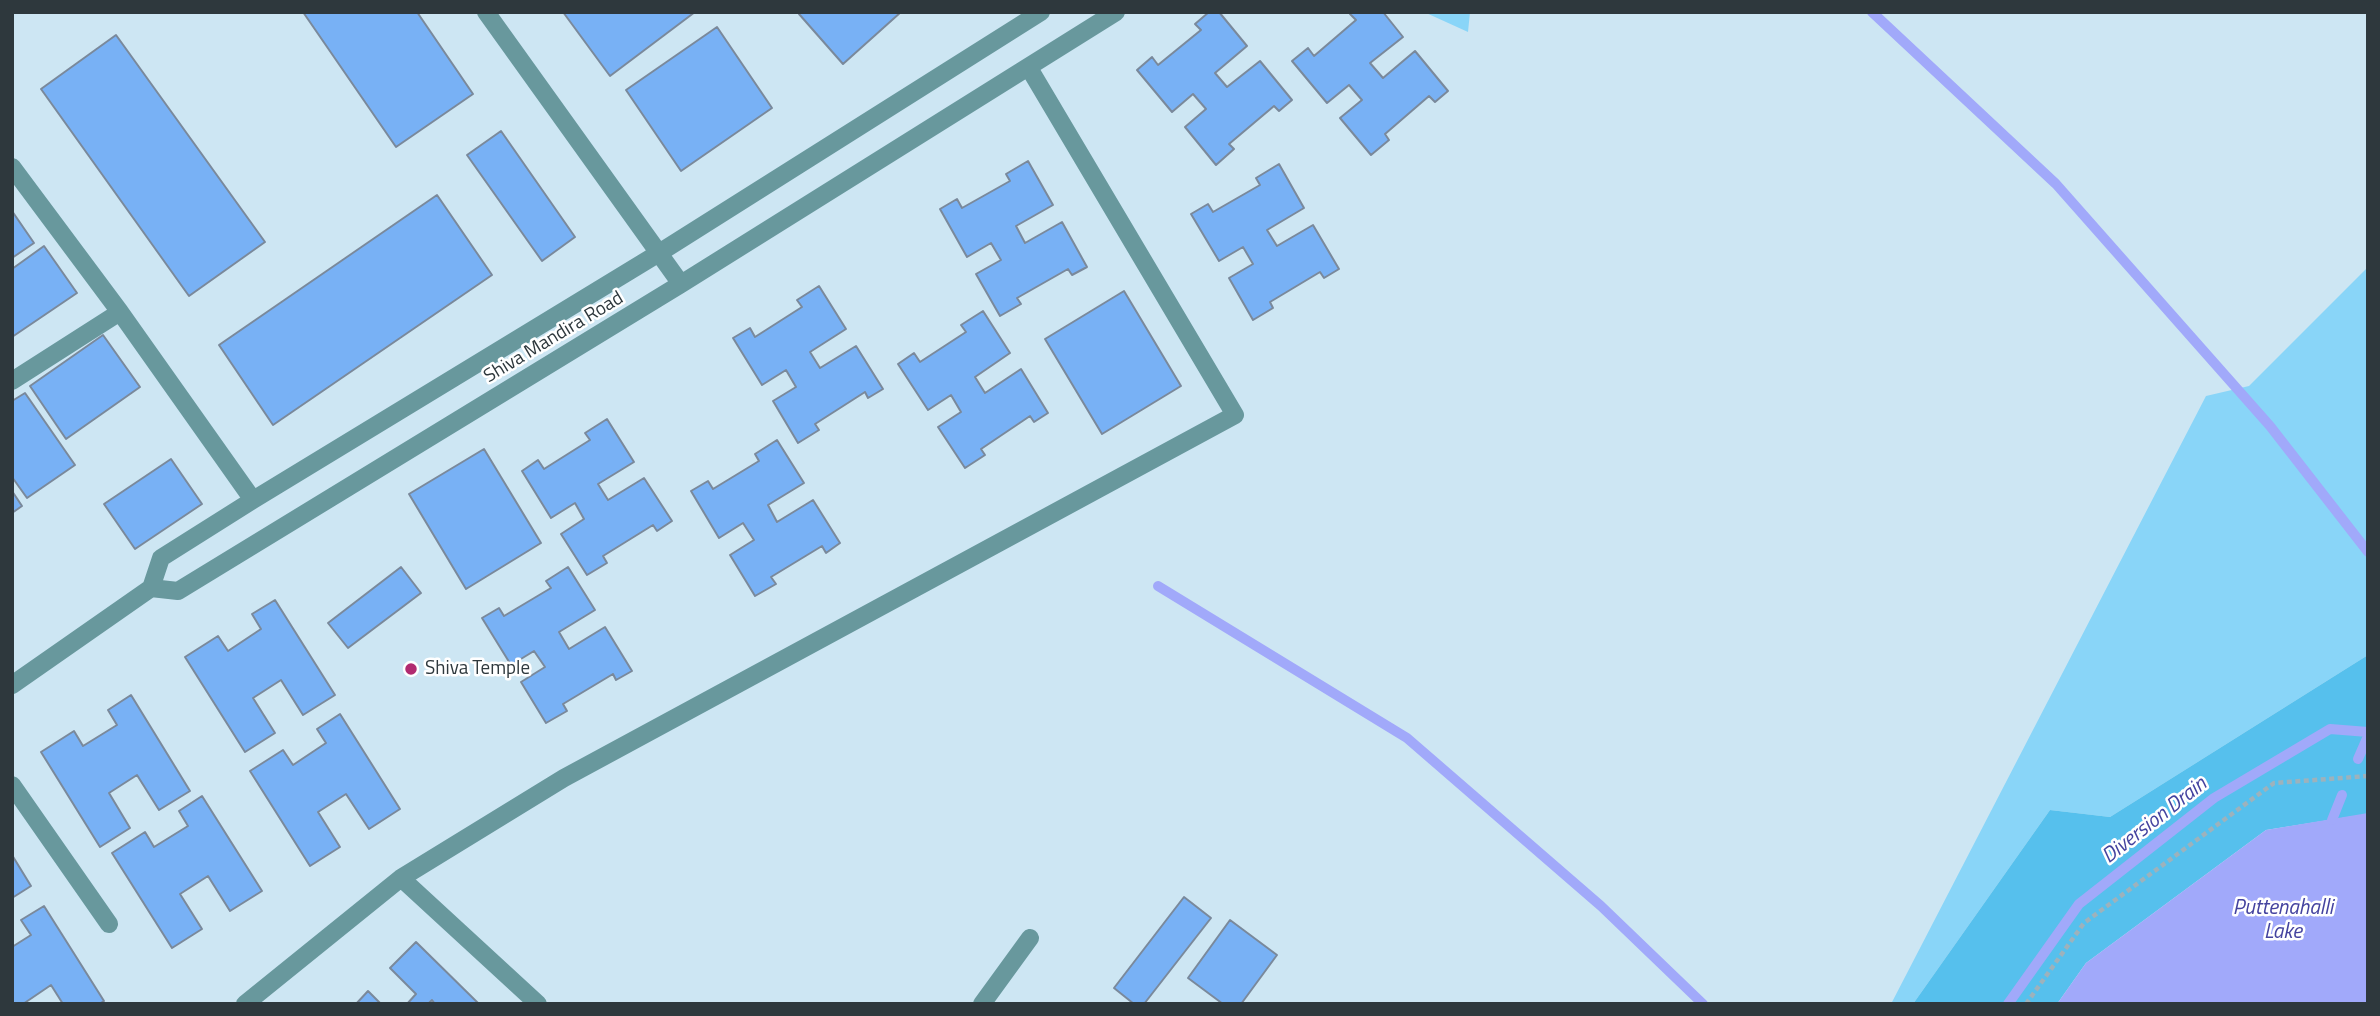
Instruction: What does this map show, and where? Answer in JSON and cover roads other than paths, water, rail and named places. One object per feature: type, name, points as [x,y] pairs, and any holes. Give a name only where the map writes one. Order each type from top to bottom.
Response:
[{"type":"street","points":[[486,12],[681,284]]},
{"type":"street","points":[[12,685],[151,587],[161,558],[659,253],[1041,12]]},
{"type":"street","name":"Shiva Mandira Road","points":[[151,587],[178,591],[681,284],[1116,12]]},
{"type":"street","points":[[245,1004],[401,878],[564,778],[1235,415],[1029,68]]},
{"type":"street","points":[[12,167],[120,312],[253,500]]},
{"type":"street","points":[[12,382],[120,312]]},
{"type":"street","points":[[12,785],[109,924]]},
{"type":"street","points":[[401,878],[538,1004]]},
{"type":"street","points":[[982,1004],[1030,938]]},
{"type":"water","name":"Puttenahalli Lake","points":[[2368,813],[2368,1004],[2057,1004],[2086,963],[2266,830]]},
{"type":"waterway","points":[[1872,12],[2056,184],[2270,426],[2368,552]]},
{"type":"waterway","points":[[1158,586],[1407,738],[1601,906],[1703,1004]]},
{"type":"waterway","name":"Diversion Drain","points":[[2008,1004],[2079,904],[2214,798],[2330,729],[2368,732]]},
{"type":"waterway","points":[[2358,759],[2368,736]]},
{"type":"waterway","points":[[2332,820],[2342,795]]},
{"type":"place","name":"Shiva Temple","points":[[411,669]]}]
